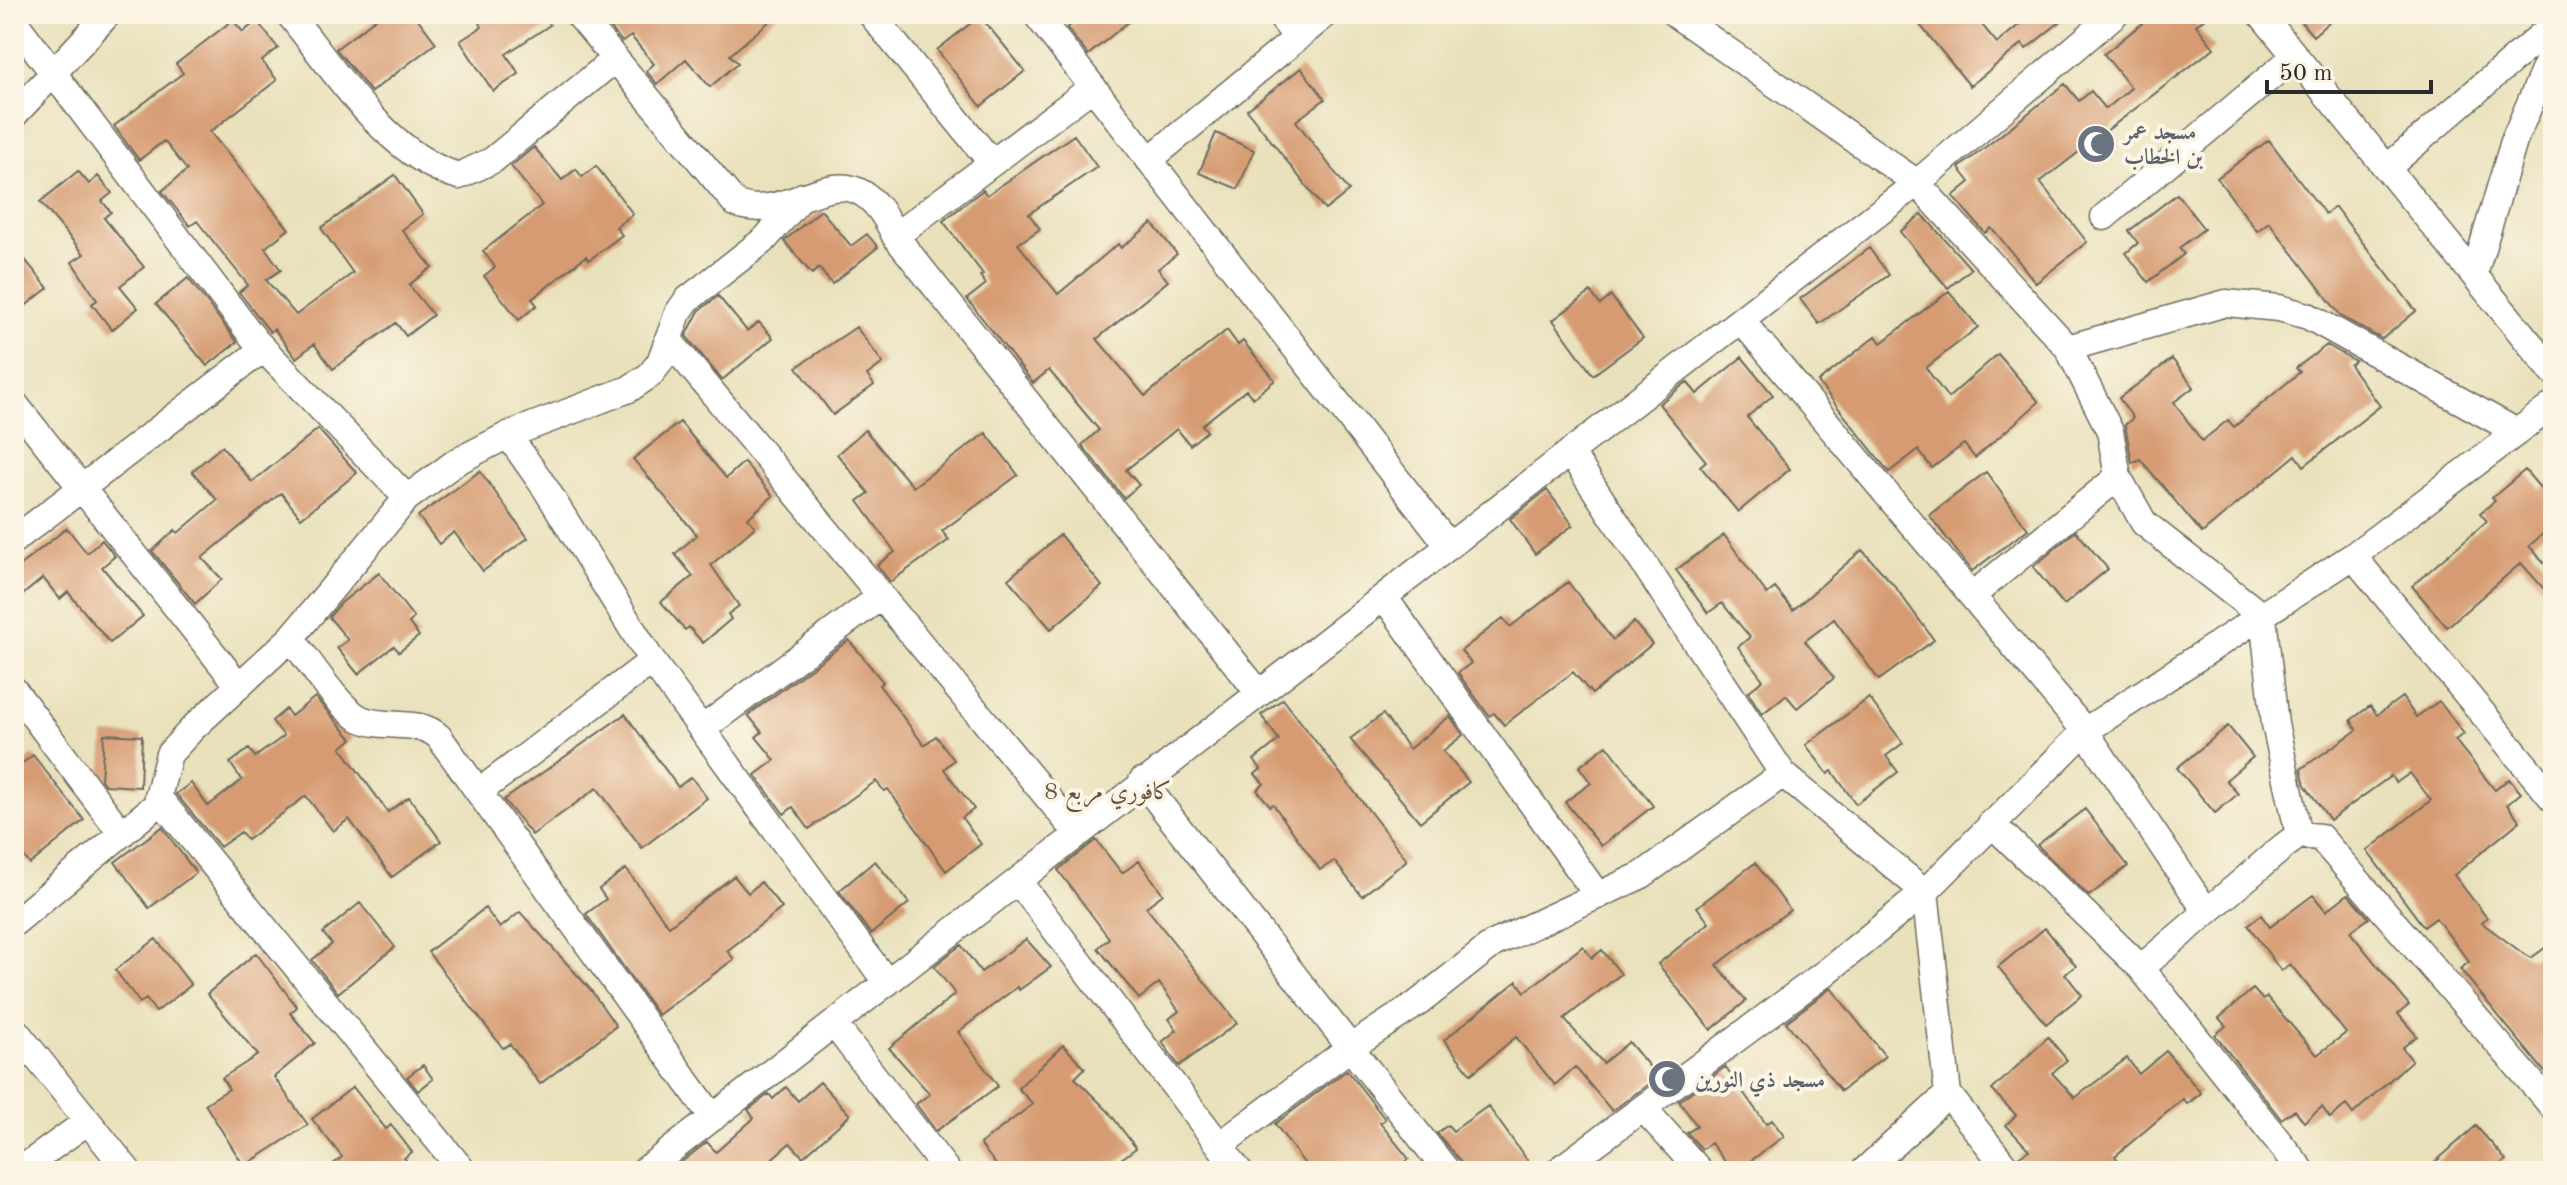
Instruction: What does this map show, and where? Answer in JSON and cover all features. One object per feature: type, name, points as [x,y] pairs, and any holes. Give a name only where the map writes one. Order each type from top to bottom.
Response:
[{"type":"street","points":[[14,115],[108,14]]},
{"type":"street","points":[[289,14],[380,125],[421,161],[459,176],[493,160],[615,59]]},
{"type":"street","points":[[578,14],[735,203],[762,209],[841,186],[857,193],[885,214],[895,236],[1259,693]]},
{"type":"street","points":[[871,14],[992,163]]},
{"type":"street","points":[[1036,14],[1449,546]]},
{"type":"street","points":[[1279,14],[1297,38]]},
{"type":"street","points":[[1149,160],[1326,14]]},
{"type":"street","points":[[1675,14],[1917,183],[2068,348],[2110,431],[2118,477],[2144,523],[2263,617],[2275,724],[2299,835]]},
{"type":"street","points":[[653,1168],[1142,781],[1917,183],[2115,14]]},
{"type":"street","points":[[2261,14],[2553,372]]},
{"type":"street","points":[[14,21],[52,76],[263,349],[407,498]]},
{"type":"street","points":[[2387,168],[2553,25]]},
{"type":"street","points":[[2474,275],[2515,138],[2553,50]]},
{"type":"street","points":[[2104,217],[2294,57]]},
{"type":"street","points":[[895,236],[1093,87]]},
{"type":"street","points":[[463,1171],[158,797],[169,754],[291,638],[407,498],[456,462],[508,435],[629,389],[655,370],[687,300],[765,239],[803,196]]},
{"type":"street","points":[[2068,348],[2226,303],[2279,308],[2308,316],[2333,329],[2374,356],[2517,432]]},
{"type":"street","points":[[1741,320],[1974,594],[2085,731],[2206,911]]},
{"type":"street","points":[[668,339],[1078,834]]},
{"type":"street","points":[[14,540],[263,349]]},
{"type":"street","points":[[14,403],[239,686]]},
{"type":"street","points":[[1558,1171],[1825,973],[1925,892],[2085,731],[2353,556],[2553,405]]},
{"type":"street","points":[[508,435],[546,489],[652,661],[887,983]]},
{"type":"street","points":[[1570,452],[1783,774],[1925,892],[1948,1094],[2009,1171]]},
{"type":"street","points":[[1974,594],[2118,477]]},
{"type":"street","points":[[2353,556],[2553,799]]},
{"type":"street","points":[[702,729],[880,597]]},
{"type":"street","points":[[1384,597],[1598,896]]},
{"type":"street","points":[[291,638],[353,713],[370,722],[432,730],[713,1118]]},
{"type":"street","points":[[479,792],[652,661]]},
{"type":"street","points":[[14,690],[122,834]]},
{"type":"street","points":[[1220,1145],[1351,1047],[1418,1003],[1493,944],[1642,875],[1783,774]]},
{"type":"street","points":[[1142,781],[1447,1171]]},
{"type":"street","points":[[14,923],[161,801]]},
{"type":"street","points":[[1991,823],[2141,968],[2302,1171]]},
{"type":"street","points":[[2141,968],[2299,835],[2320,837],[2553,1107]]},
{"type":"street","points":[[1018,881],[1239,1171]]},
{"type":"street","points":[[834,1024],[947,1171]]},
{"type":"street","points":[[14,1029],[128,1171]]},
{"type":"street","points":[[1864,1171],[1948,1094]]},
{"type":"street","points":[[1643,1108],[1700,1171]]},
{"type":"street","points":[[19,1171],[88,1121]]},
{"type":"building","points":[[382,14],[414,14],[436,43],[371,92],[336,49]]},
{"type":"building","points":[[493,14],[543,14],[550,25],[506,54],[519,74],[493,91],[460,41],[482,27],[480,23]]},
{"type":"building","points":[[599,14],[778,14],[730,55],[738,63],[710,87],[686,59],[657,84],[646,71],[654,64],[631,36],[622,42]]},
{"type":"building","points":[[1085,14],[1138,14],[1088,55],[1067,28]]},
{"type":"building","points":[[1911,14],[1973,14],[1997,43],[2032,14],[2070,14],[2026,49],[2022,44],[1970,86]]},
{"type":"building","points":[[2154,14],[2210,14],[2196,25],[2214,48],[2040,182],[2087,242],[2036,283],[1997,234],[1991,228],[1985,233],[1953,196],[1970,182],[1959,168],[2065,84],[2079,101],[2091,91],[2106,109],[2131,88],[2104,54]]},
{"type":"building","points":[[2310,14],[2338,14],[2313,36],[2301,22]]},
{"type":"building","points":[[980,16],[1025,71],[981,106],[937,50]]},
{"type":"building","points":[[233,20],[243,32],[257,21],[278,48],[262,61],[277,80],[210,132],[289,229],[265,248],[281,270],[266,280],[296,315],[353,273],[321,228],[395,175],[423,214],[402,230],[432,267],[409,285],[433,315],[406,336],[396,323],[333,369],[314,344],[296,358],[274,329],[270,332],[239,292],[248,285],[197,221],[190,226],[162,191],[187,170],[164,141],[139,160],[114,126],[183,73],[176,64]]},
{"type":"building","points":[[1301,68],[1325,99],[1296,121],[1349,191],[1325,210],[1247,110]]},
{"type":"building","points":[[1216,133],[1254,150],[1238,189],[1199,173]]},
{"type":"building","points":[[1074,135],[1097,167],[1029,214],[1040,229],[1018,244],[1058,294],[1118,244],[1121,248],[1152,223],[1177,254],[1158,269],[1168,281],[1097,339],[1145,396],[1227,330],[1238,345],[1243,341],[1275,380],[1253,398],[1246,390],[1202,425],[1207,431],[1190,445],[1177,429],[1126,470],[1139,485],[1124,498],[1082,445],[1099,430],[1049,370],[1033,383],[967,299],[986,284],[980,276],[983,274],[943,221],[983,190],[987,195]]},
{"type":"building","points":[[2269,140],[2325,214],[2335,207],[2416,311],[2382,339],[2341,316],[2269,222],[2257,231],[2217,178]]},
{"type":"building","points":[[534,147],[562,180],[576,169],[582,177],[596,166],[633,214],[616,227],[622,235],[589,260],[586,256],[532,299],[537,305],[519,320],[484,276],[495,267],[483,251],[542,205],[511,166]]},
{"type":"building","points":[[78,171],[89,184],[98,176],[112,193],[102,201],[111,212],[104,218],[144,267],[120,286],[138,308],[112,330],[92,304],[97,300],[72,262],[84,254],[40,202]]},
{"type":"building","points":[[2177,194],[2204,229],[2179,248],[2184,254],[2148,282],[2126,253],[2138,243],[2129,231]]},
{"type":"building","points":[[821,210],[851,246],[867,234],[878,247],[832,284],[819,268],[812,274],[784,241]]},
{"type":"building","points":[[1922,214],[1971,269],[1948,288],[1900,232]]},
{"type":"building","points":[[14,246],[48,288],[14,315]]},
{"type":"building","points":[[1869,248],[1889,275],[1819,324],[1800,299]]},
{"type":"building","points":[[188,278],[237,342],[207,366],[156,304]]},
{"type":"building","points":[[1949,291],[1978,327],[1926,368],[1948,398],[1998,354],[2039,402],[1975,458],[1964,444],[1932,468],[1918,450],[1889,472],[1818,382],[1876,336],[1881,343]]},
{"type":"building","points":[[1591,292],[1600,305],[1611,296],[1643,338],[1593,375],[1553,320]]},
{"type":"building","points":[[718,296],[747,331],[759,322],[773,338],[722,380],[686,336],[699,311]]},
{"type":"building","points":[[856,327],[883,363],[867,375],[874,385],[833,415],[797,367]]},
{"type":"building","points":[[2327,345],[2355,361],[2350,365],[2380,406],[2304,466],[2296,455],[2202,533],[2140,459],[2132,463],[2125,425],[2133,418],[2119,398],[2172,359],[2194,387],[2174,402],[2202,441],[2228,420],[2234,427],[2300,372],[2296,368]]},
{"type":"building","points":[[1742,357],[1773,395],[1747,417],[1790,469],[1738,512],[1700,466],[1706,461],[1659,404],[1687,382],[1697,394]]},
{"type":"building","points":[[680,422],[726,478],[744,462],[773,496],[748,518],[755,527],[711,565],[739,606],[728,614],[731,619],[703,643],[689,627],[685,630],[661,602],[693,576],[675,554],[697,535],[633,459]]},
{"type":"building","points":[[318,429],[357,473],[301,518],[281,493],[202,558],[222,579],[195,604],[152,551],[217,500],[192,471],[222,446],[252,482]]},
{"type":"building","points":[[865,430],[913,487],[986,433],[1018,475],[942,531],[949,540],[890,582],[877,565],[895,552],[858,501],[869,493],[837,454]]},
{"type":"building","points":[[2525,470],[2541,489],[2553,479],[2553,525],[2529,546],[2553,572],[2553,599],[2521,563],[2447,627],[2412,586],[2487,521],[2480,513],[2495,501],[2492,498]]},
{"type":"building","points":[[480,471],[528,538],[483,571],[454,532],[439,544],[418,516]]},
{"type":"building","points":[[1986,472],[2028,529],[1972,571],[1929,515]]},
{"type":"building","points":[[1547,490],[1573,525],[1535,554],[1510,519]]},
{"type":"building","points":[[67,528],[87,553],[102,540],[115,556],[102,567],[143,616],[110,643],[68,592],[60,599],[43,578],[14,602],[14,570]]},
{"type":"building","points":[[2076,531],[2108,569],[2064,605],[2033,567]]},
{"type":"building","points":[[1060,535],[1102,586],[1051,629],[1008,579]]},
{"type":"building","points":[[1724,535],[1767,594],[1775,588],[1793,610],[1862,550],[1893,584],[1934,640],[1879,680],[1834,619],[1805,641],[1834,678],[1797,708],[1786,695],[1762,714],[1748,692],[1763,680],[1738,647],[1750,637],[1722,603],[1708,613],[1676,570]]},
{"type":"building","points":[[379,573],[414,618],[409,623],[419,636],[399,652],[394,646],[358,674],[337,648],[348,640],[329,617],[341,603]]},
{"type":"building","points":[[1568,582],[1613,640],[1634,622],[1652,644],[1592,694],[1573,672],[1504,725],[1494,713],[1489,716],[1458,673],[1471,663],[1461,651],[1503,618],[1510,627]]},
{"type":"building","points":[[849,640],[883,682],[879,685],[924,745],[936,736],[954,760],[944,769],[974,809],[962,818],[981,844],[946,871],[888,789],[884,791],[876,781],[809,829],[793,807],[784,814],[755,775],[775,760],[756,737],[762,732],[748,715]]},
{"type":"building","points":[[315,697],[352,739],[341,748],[388,812],[409,797],[441,841],[392,877],[349,819],[333,831],[306,796],[247,840],[241,832],[220,847],[176,794],[191,783],[208,806],[242,780],[230,763],[249,749],[255,757],[284,736],[272,721],[286,709],[291,716]]},
{"type":"building","points":[[2402,697],[2416,717],[2439,701],[2464,734],[2455,740],[2495,790],[2509,779],[2521,793],[2507,805],[2520,821],[2454,875],[2487,918],[2482,923],[2525,955],[2531,958],[2553,942],[2553,1082],[2460,969],[2469,962],[2436,918],[2424,927],[2367,851],[2431,800],[2410,773],[2396,783],[2391,776],[2330,820],[2305,785],[2301,769],[2357,730],[2351,720],[2370,706],[2377,715]]},
{"type":"building","points":[[1869,698],[1903,743],[1886,756],[1898,772],[1856,804],[1832,771],[1828,774],[1806,745]]},
{"type":"building","points":[[1283,699],[1407,860],[1362,896],[1334,861],[1320,870],[1273,804],[1270,806],[1257,790],[1264,784],[1255,774],[1261,769],[1254,760],[1279,740],[1261,715]]},
{"type":"building","points":[[625,714],[678,787],[691,777],[707,798],[642,848],[597,788],[532,835],[504,800]]},
{"type":"building","points":[[1383,714],[1409,749],[1450,716],[1463,735],[1443,751],[1469,782],[1420,822],[1350,739]]},
{"type":"building","points":[[2228,726],[2253,757],[2226,780],[2238,794],[2215,813],[2177,768]]},
{"type":"building","points":[[104,734],[142,736],[140,787],[105,785],[101,780]]},
{"type":"building","points":[[1607,745],[1653,806],[1601,846],[1565,802],[1591,783],[1579,767]]},
{"type":"building","points":[[33,755],[84,820],[30,864],[14,844],[14,770]]},
{"type":"building","points":[[2085,809],[2128,866],[2089,896],[2037,845]]},
{"type":"building","points":[[162,827],[196,873],[149,908],[115,862]]},
{"type":"building","points":[[1096,840],[1122,873],[1139,861],[1163,894],[1146,907],[1237,1023],[1179,1066],[1162,1042],[1177,1030],[1169,1019],[1179,1011],[1159,983],[1139,999],[1098,948],[1109,938],[1058,870]]},
{"type":"building","points":[[875,861],[909,903],[871,934],[839,891]]},
{"type":"building","points":[[1755,863],[1790,910],[1717,965],[1746,1001],[1711,1030],[1658,964],[1709,923],[1697,907]]},
{"type":"building","points":[[626,869],[669,926],[734,876],[748,893],[761,882],[782,908],[727,951],[734,959],[658,1015],[586,914],[606,899],[599,889]]},
{"type":"building","points":[[2348,894],[2369,918],[2350,932],[2409,1005],[2398,1014],[2417,1036],[2402,1048],[2412,1060],[2353,1114],[2346,1105],[2330,1118],[2322,1107],[2304,1122],[2295,1110],[2281,1119],[2215,1035],[2226,1026],[2219,1018],[2253,989],[2263,1000],[2267,997],[2317,1055],[2346,1033],[2290,964],[2281,971],[2248,925],[2261,915],[2270,927],[2313,895],[2326,911]]},
{"type":"building","points":[[360,903],[395,947],[338,993],[312,960],[332,944],[323,933]]},
{"type":"building","points":[[485,908],[500,928],[520,912],[590,989],[616,1026],[540,1084],[510,1044],[503,1048],[428,952]]},
{"type":"building","points":[[2045,928],[2076,966],[2065,974],[2082,995],[2046,1024],[1998,967]]},
{"type":"building","points":[[156,939],[191,985],[156,1012],[146,999],[140,1003],[115,970]]},
{"type":"building","points":[[1026,939],[1051,967],[1019,990],[1017,987],[958,1032],[998,1086],[936,1131],[916,1104],[930,1094],[889,1048],[955,994],[934,966],[961,945],[981,972]]},
{"type":"building","points":[[1583,946],[1592,958],[1602,950],[1621,974],[1564,1019],[1603,1063],[1629,1042],[1658,1077],[1612,1111],[1575,1067],[1555,1085],[1516,1037],[1471,1074],[1444,1040],[1517,981],[1525,992]]},
{"type":"building","points":[[256,953],[297,1007],[290,1013],[315,1043],[274,1077],[308,1125],[244,1166],[205,1104],[229,1089],[222,1078],[258,1055],[207,994]]},
{"type":"building","points":[[1831,988],[1885,1056],[1841,1091],[1786,1022]]},
{"type":"building","points":[[2048,1037],[2067,1060],[2052,1073],[2075,1098],[2127,1058],[2139,1074],[2166,1051],[2201,1093],[2187,1104],[2183,1099],[2115,1156],[2126,1171],[2028,1171],[2018,1157],[2029,1150],[2006,1125],[2016,1115],[1992,1090]]},
{"type":"building","points":[[1063,1045],[1085,1068],[1075,1078],[1108,1111],[1136,1148],[1105,1171],[1001,1171],[980,1144],[1033,1104],[1018,1088]]},
{"type":"building","points":[[423,1065],[433,1079],[418,1091],[407,1077]]},
{"type":"building","points":[[1725,1067],[1766,1124],[1772,1120],[1784,1136],[1737,1171],[1732,1171],[1711,1143],[1702,1149],[1687,1133],[1697,1126],[1679,1101]]},
{"type":"building","points":[[1347,1070],[1385,1119],[1380,1123],[1409,1159],[1394,1171],[1310,1171],[1275,1124]]},
{"type":"building","points":[[820,1082],[850,1115],[803,1157],[790,1143],[766,1164],[771,1171],[670,1171],[707,1142],[716,1152],[754,1118],[748,1110],[769,1094],[773,1099],[786,1087],[798,1101]]},
{"type":"building","points":[[353,1087],[386,1129],[391,1125],[412,1152],[404,1158],[415,1171],[325,1171],[342,1157],[312,1119]]},
{"type":"building","points":[[1488,1106],[1535,1171],[1463,1171],[1460,1161],[1437,1133],[1448,1125],[1453,1131]]},
{"type":"building","points":[[2476,1126],[2506,1160],[2494,1171],[2425,1171]]},
{"type":"place","name":"مسجد عمر بن الخطاب","points":[[2096,144]]},
{"type":"place","name":"مسجد ذي النورين","points":[[1667,1079]]},
{"type":"district","name":"كافوري مربع 8","points":[[1108,791]]}]
